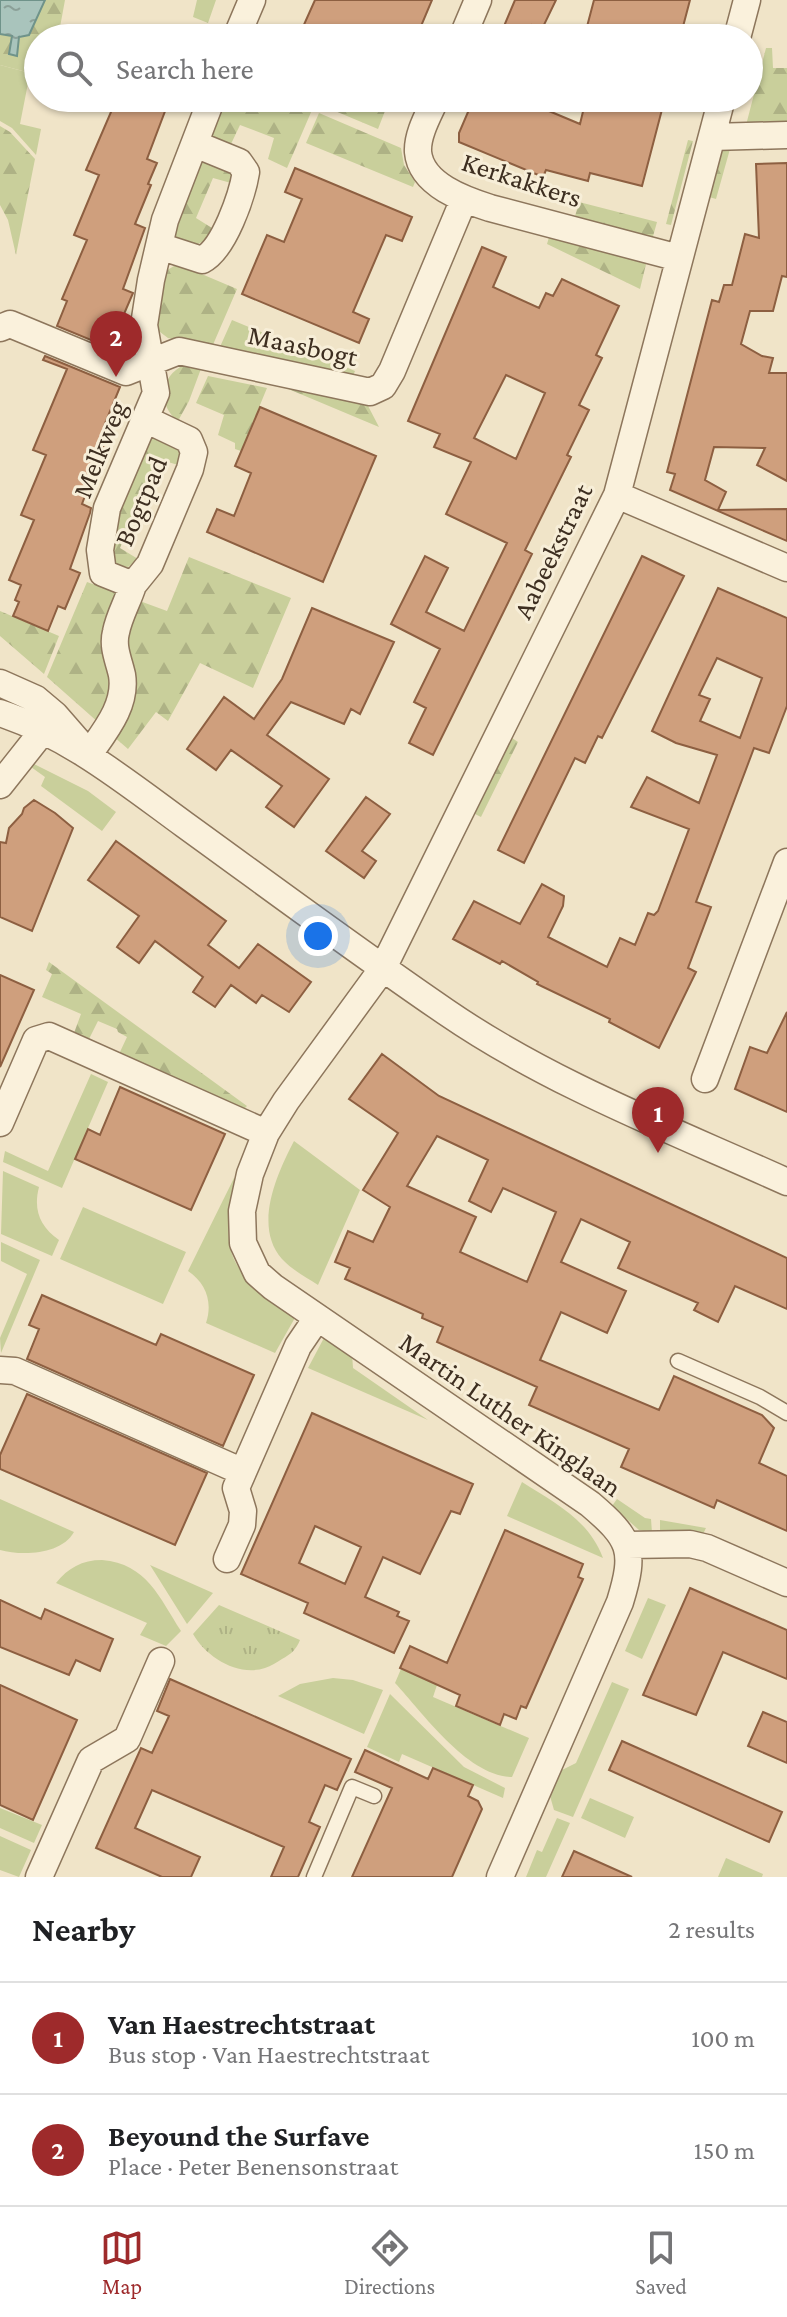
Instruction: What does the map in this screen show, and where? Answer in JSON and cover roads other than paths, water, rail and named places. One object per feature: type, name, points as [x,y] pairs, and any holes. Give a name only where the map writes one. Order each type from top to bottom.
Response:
[{"type":"street","points":[[242,24],[252,0]]},
{"type":"street","points":[[468,24],[478,0]]},
{"type":"street","points":[[741,24],[747,0]]},
{"type":"street","name":"Melkweg","points":[[133,585],[103,573],[100,550],[107,508],[156,393],[144,325],[165,220],[207,112]]},
{"type":"street","name":"Kerkakkers","points":[[430,112],[418,151],[427,173],[441,186],[464,199],[679,258]]},
{"type":"street","name":"Aabeekstraat","points":[[383,968],[617,495],[718,112]]},
{"type":"street","points":[[712,137],[787,135]]},
{"type":"street","points":[[159,246],[202,260],[212,255],[244,186],[246,172],[239,162],[195,144]]},
{"type":"street","name":"Maasbogt","points":[[0,328],[10,324],[126,372],[179,351],[370,392],[383,386],[392,371],[464,199]]},
{"type":"street","name":"Bogtpad","points":[[133,585],[150,564],[190,469],[194,452],[189,440],[145,419]]},
{"type":"street","points":[[617,495],[787,568]]},
{"type":"street","points":[[89,754],[121,701],[122,675],[115,633],[133,585]]},
{"type":"street","points":[[0,683],[36,699],[49,723],[89,754],[450,1015],[535,1066],[787,1182]]},
{"type":"street","points":[[0,713],[26,721],[49,723]]},
{"type":"street","points":[[0,785],[49,723]]},
{"type":"street","points":[[705,1079],[787,862]]},
{"type":"street","name":"Martin Luther Kinglaan","points":[[383,968],[266,1133],[242,1211],[243,1243],[257,1273],[317,1318],[590,1504],[612,1524],[628,1545]]},
{"type":"street","points":[[0,1123],[36,1040],[49,1036],[266,1133]]},
{"type":"street","points":[[227,1559],[242,1525],[243,1511],[236,1488],[298,1346],[317,1318]]},
{"type":"street","points":[[0,1370],[15,1371],[243,1472]]},
{"type":"street","points":[[500,1877],[620,1602],[628,1575],[628,1545],[690,1544],[707,1548],[787,1583]]},
{"type":"street","points":[[39,1877],[91,1760],[127,1739],[161,1661]]},
{"type":"lane","points":[[678,1361],[760,1397],[787,1413]]},
{"type":"lane","points":[[314,1877],[352,1787],[374,1796]]},
{"type":"water","points":[[0,0],[45,0],[34,24],[24,24],[24,36],[19,37],[17,56],[9,54],[12,36],[0,34]]},
{"type":"place","name":"Beyound the Surfave","points":[[116,377]]},
{"type":"place","name":"Van Haestrechtstraat","points":[[658,1153]]}]
